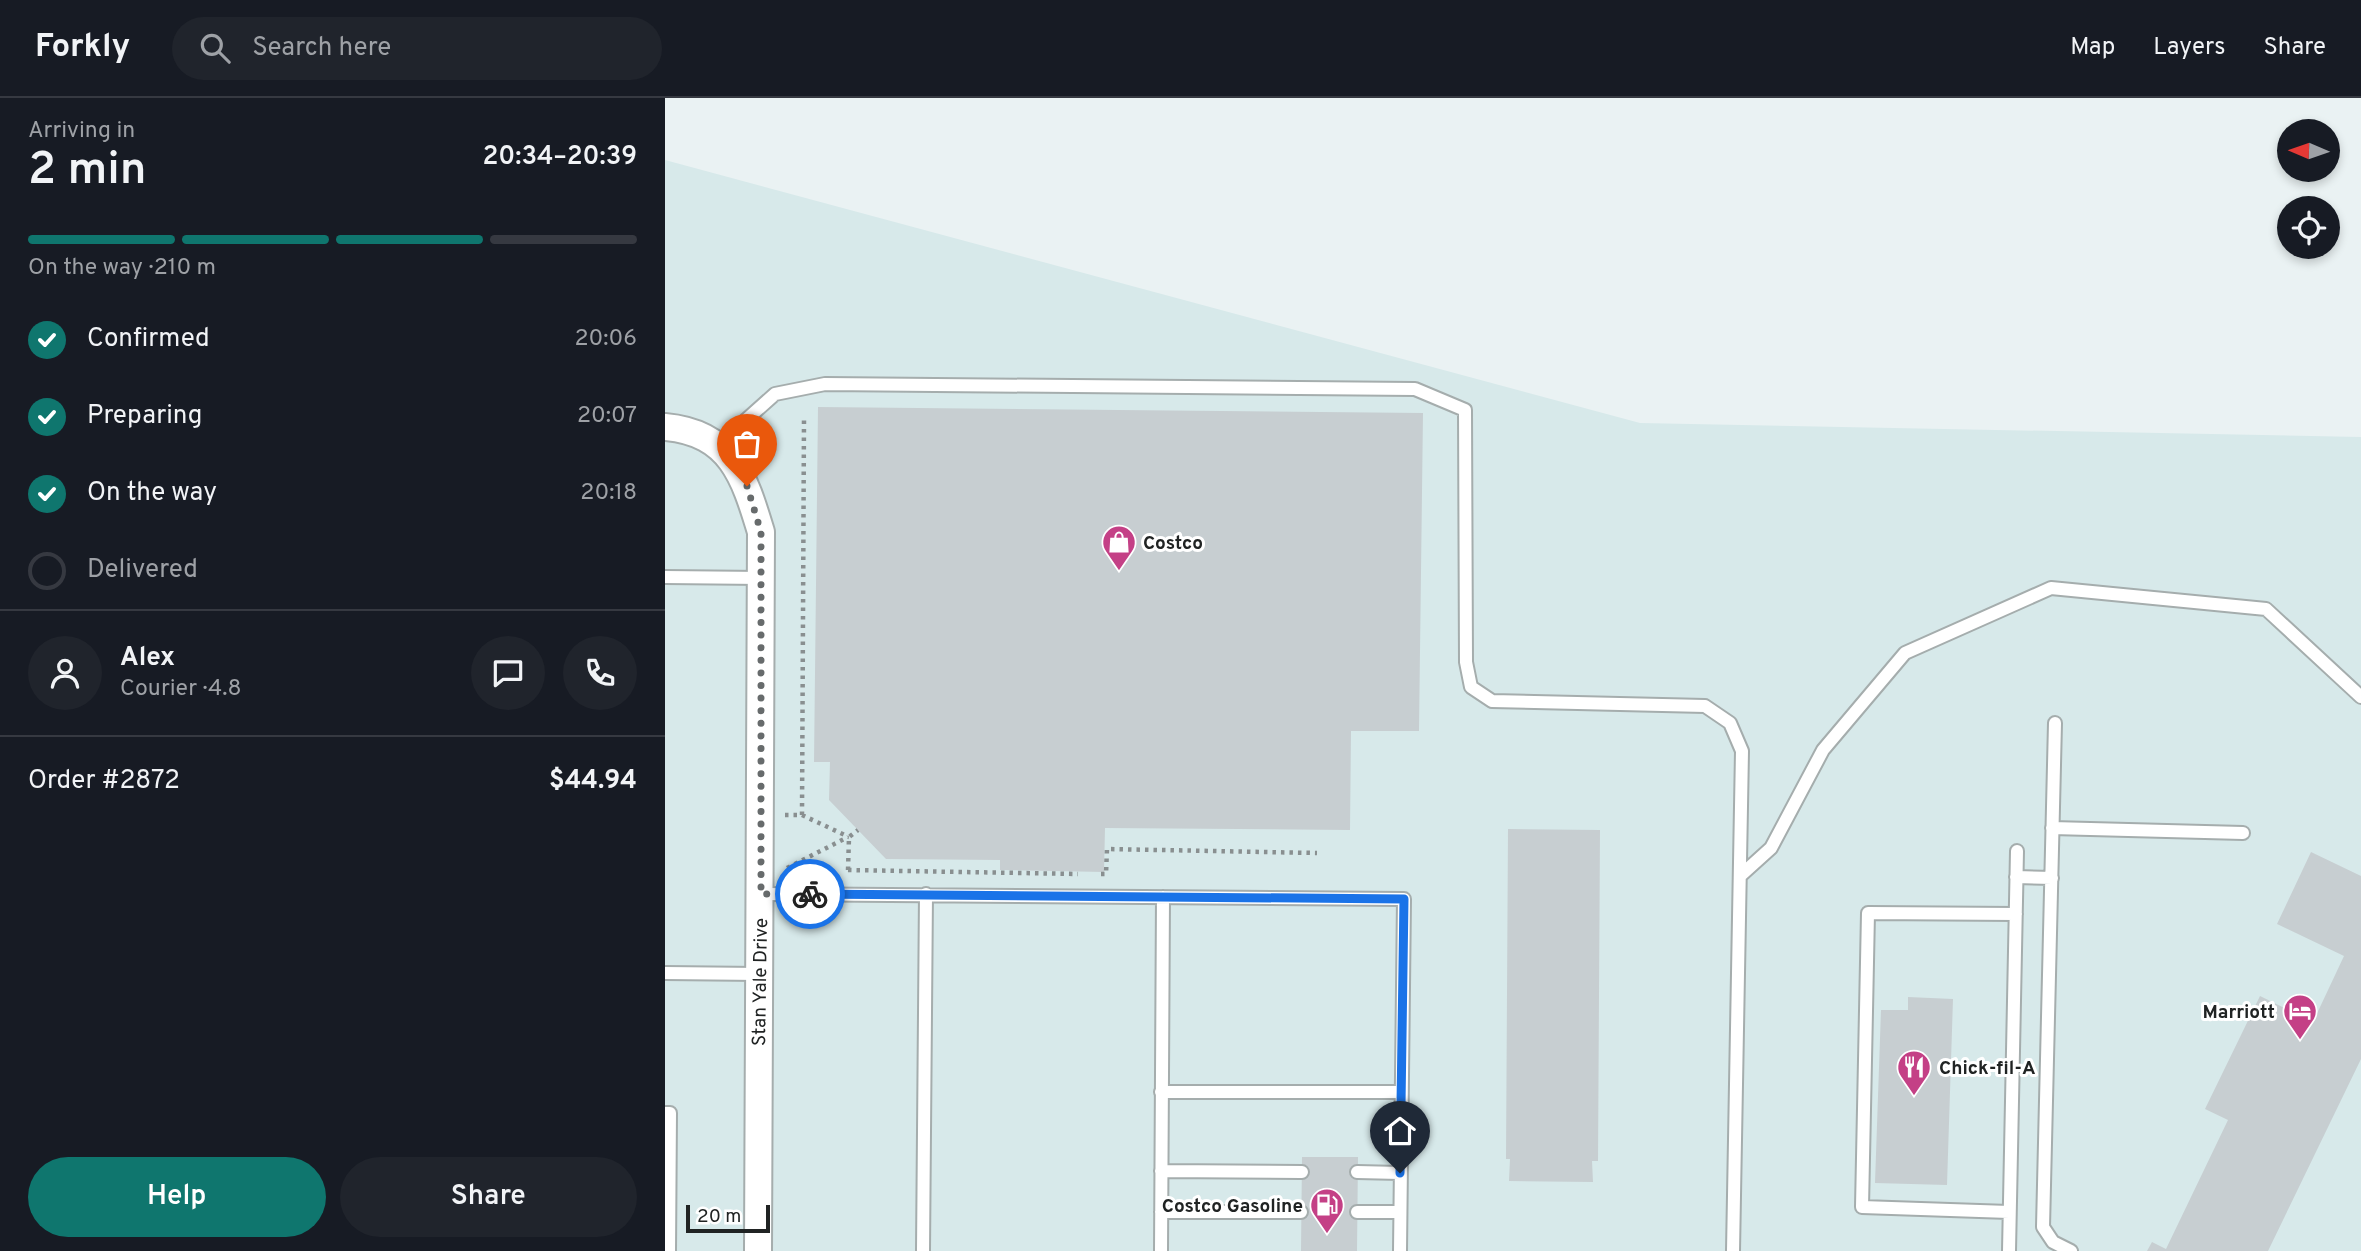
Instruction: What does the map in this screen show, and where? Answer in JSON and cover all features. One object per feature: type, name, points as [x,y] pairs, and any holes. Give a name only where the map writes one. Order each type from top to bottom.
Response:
[{"type":"street","points":[[665,427],[680,428],[719,444]]},
{"type":"street","name":"Stan Yale Drive","points":[[719,444],[747,486],[761,532],[758,1251]]},
{"type":"lane","points":[[719,444],[775,394],[825,384],[1415,388],[1465,410],[1466,662],[1471,687],[1492,701],[1706,706],[1730,723],[1742,751],[1733,1251]]},
{"type":"lane","points":[[665,577],[762,578]]},
{"type":"lane","points":[[1740,876],[1771,848],[1823,750],[1905,653],[2051,588],[2266,610],[2361,697]]},
{"type":"lane","points":[[2055,723],[2043,1227],[2053,1242],[2071,1251]]},
{"type":"lane","points":[[2052,828],[2243,833]]},
{"type":"lane","points":[[2008,1251],[2017,851]]},
{"type":"lane","points":[[2016,877],[2052,878]]},
{"type":"lane","points":[[761,894],[1404,899],[1400,1251]]},
{"type":"lane","points":[[923,1251],[926,894]]},
{"type":"lane","points":[[1161,1251],[1163,897]]},
{"type":"lane","points":[[2009,1212],[1863,1207],[1868,913],[2015,914]]},
{"type":"lane","points":[[665,973],[759,974]]},
{"type":"lane","points":[[1161,1092],[1401,1092]]},
{"type":"lane","points":[[665,1113],[670,1113],[669,1251]]},
{"type":"lane","points":[[1161,1171],[1302,1172]]},
{"type":"lane","points":[[1357,1172],[1400,1173]]},
{"type":"lane","points":[[1161,1212],[1301,1212]]},
{"type":"lane","points":[[1357,1212],[1400,1212]]},
{"type":"path","points":[[802,815],[804,418]]},
{"type":"path","points":[[760,815],[802,815],[849,837]]},
{"type":"path","points":[[787,868],[858,830]]},
{"type":"path","points":[[848,894],[849,837]]},
{"type":"path","points":[[848,870],[1106,874],[1107,849],[1317,853]]},
{"type":"shaded area","points":[[665,160],[1640,423],[2361,437],[2361,1251],[665,1251]]},
{"type":"building","name":"Costco","points":[[818,407],[1423,413],[1419,731],[1351,731],[1350,830],[1105,828],[1104,872],[1000,870],[1000,860],[886,859],[829,800],[830,762],[814,762]]},
{"type":"building","points":[[1508,829],[1600,830],[1598,1161],[1592,1161],[1593,1182],[1509,1181],[1510,1159],[1506,1159]]},
{"type":"building","name":"Marriott","points":[[2311,852],[2361,876],[2361,1059],[2268,1251],[2147,1251],[2152,1242],[2166,1249],[2228,1120],[2205,1109],[2260,996],[2313,1022],[2344,956],[2277,924]]},
{"type":"building","name":"Chick-fil-A","points":[[1908,997],[1953,999],[1947,1185],[1875,1183],[1881,1010],[1908,1010]]},
{"type":"building","points":[[1302,1157],[1358,1157],[1357,1251],[1301,1251]]},
{"type":"way so far","points":[[747,486],[761,532],[761,894],[810,894]]},
{"type":"place","name":"Costco","points":[[1119,572]]},
{"type":"place","name":"Marriott","points":[[2300,1041]]},
{"type":"place","name":"Chick-fil-A","points":[[1914,1097]]},
{"type":"place","name":"Costco Gasoline","points":[[1327,1235]]},
{"type":"route","points":[[810,894],[1404,899],[1400,1173]]}]
